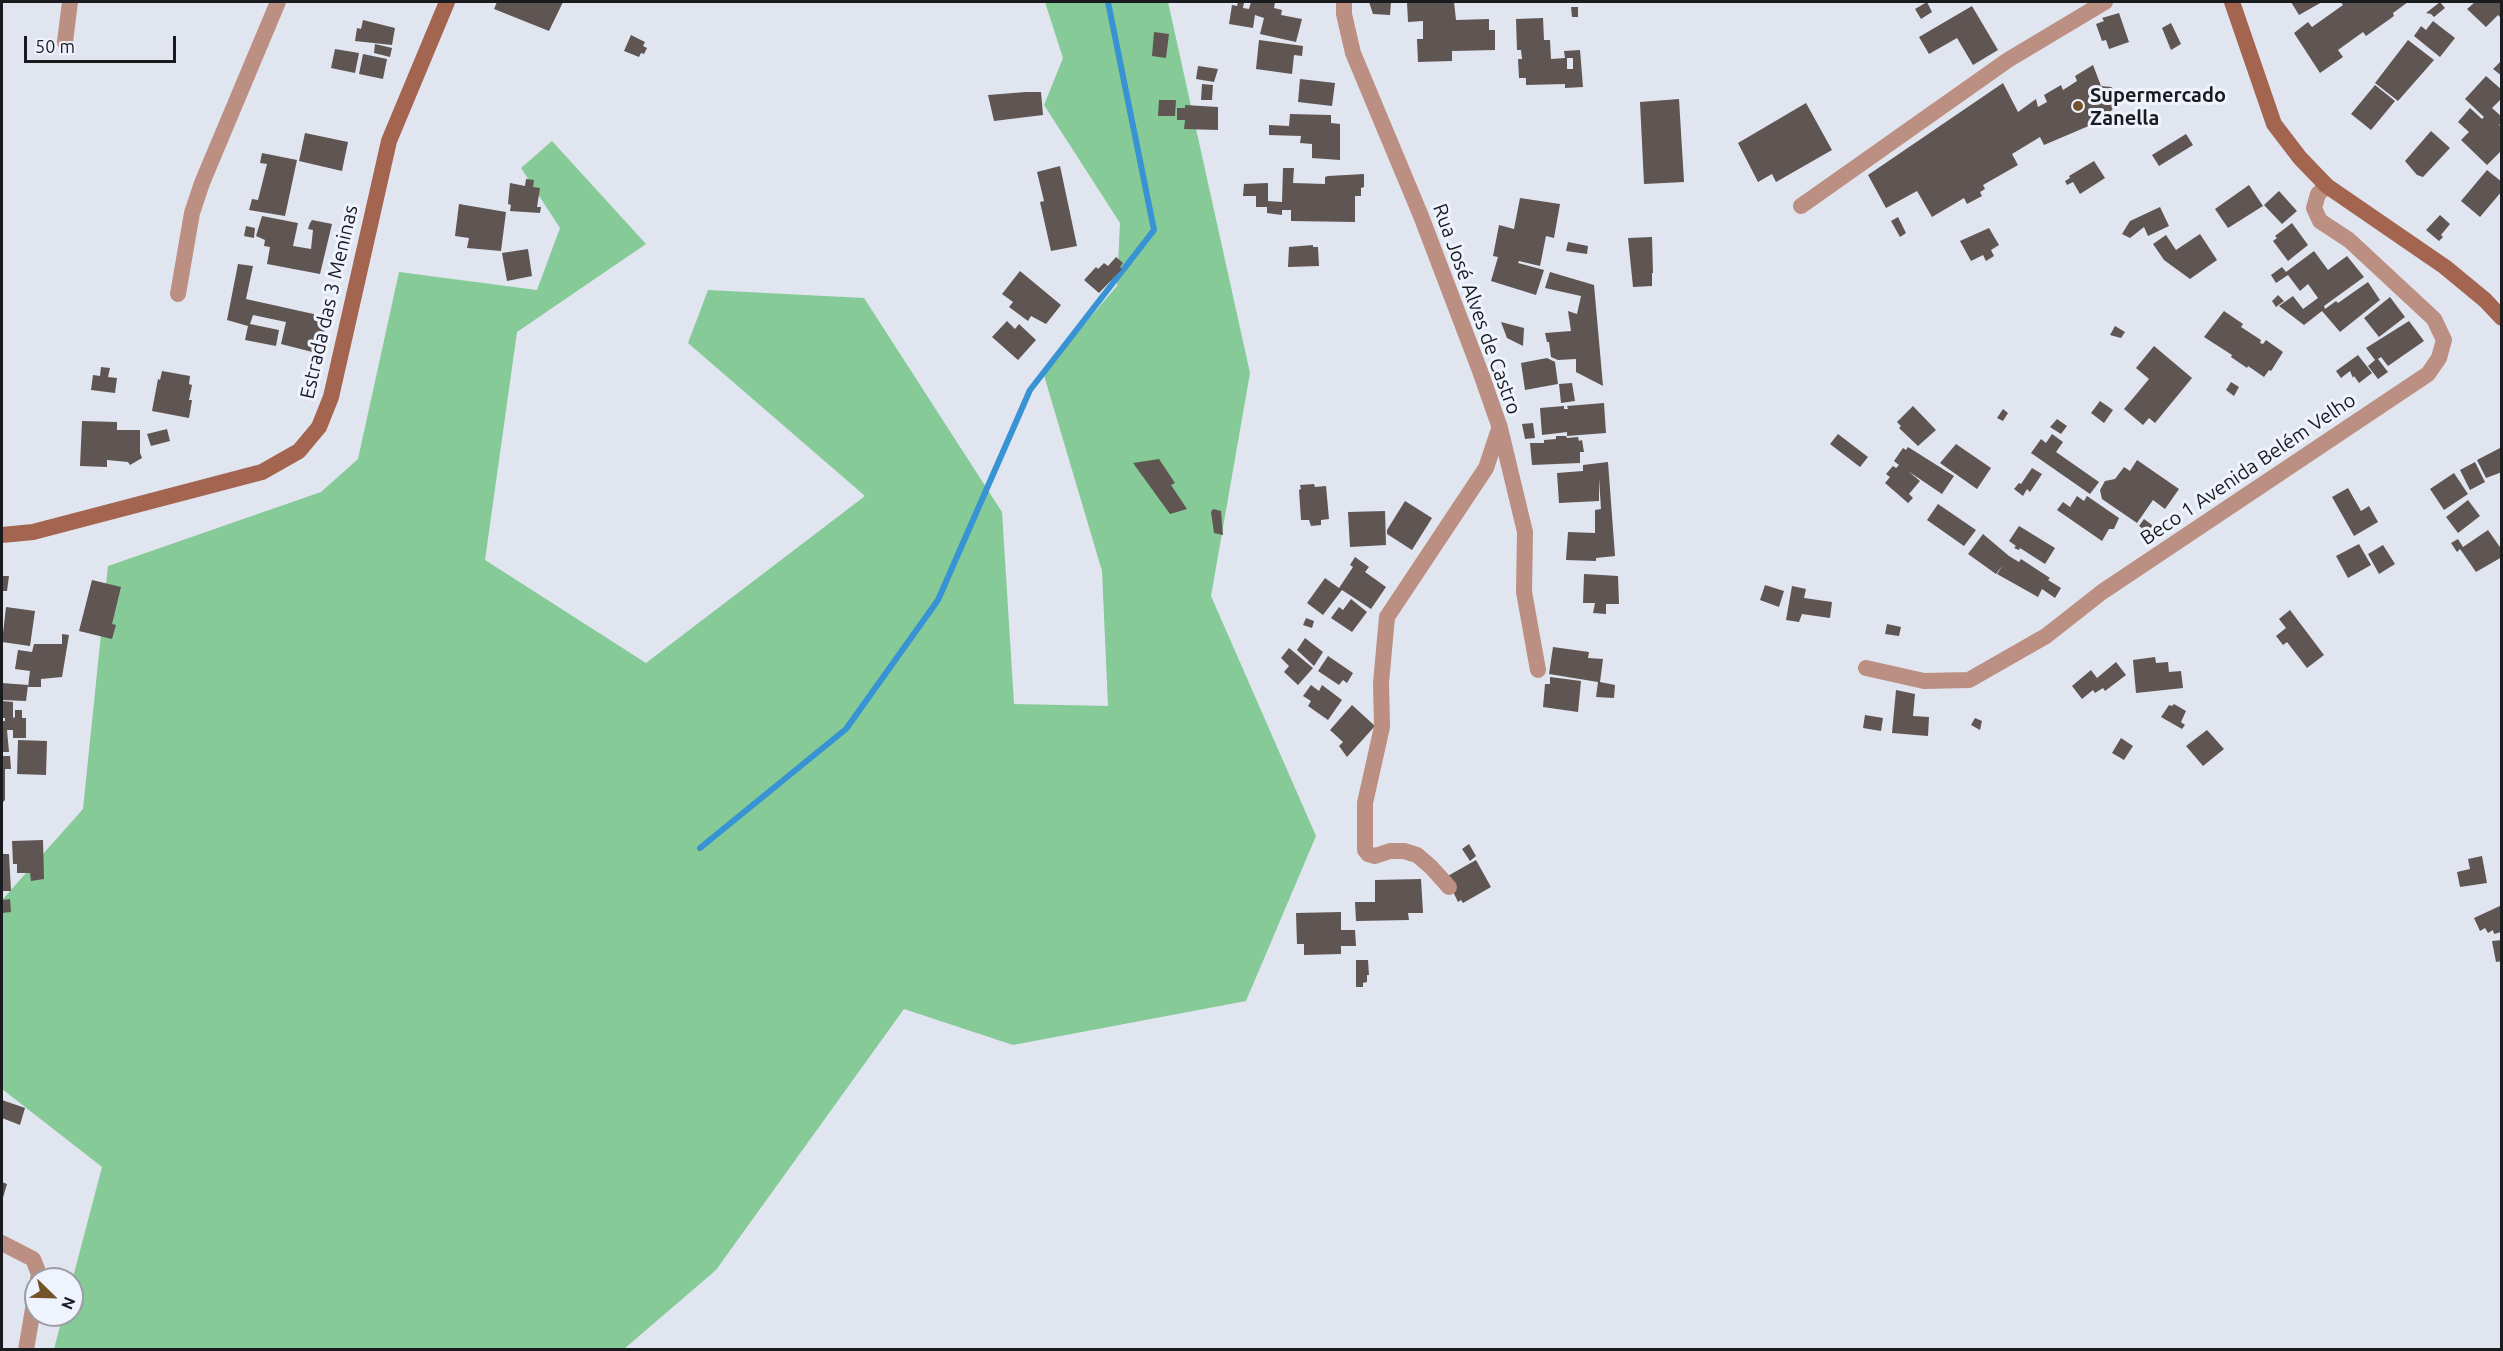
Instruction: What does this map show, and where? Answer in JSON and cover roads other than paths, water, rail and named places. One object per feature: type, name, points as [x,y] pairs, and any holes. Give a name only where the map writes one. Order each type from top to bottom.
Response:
[{"type":"main road","name":"Estrada das 3 Meninas","points":[[2,535],[33,532],[262,472],[299,452],[319,427],[331,397],[389,141],[447,2]]},
{"type":"main road","points":[[2232,2],[2274,124],[2300,158],[2327,186],[2445,267],[2485,300],[2502,318]]},
{"type":"street","points":[[65,42],[70,2]]},
{"type":"street","points":[[178,294],[192,213],[202,183],[278,2]]},
{"type":"street","name":"Rua José Alves de Castro","points":[[1344,2],[1344,14],[1353,53],[1421,216],[1500,428],[1486,468],[1387,616],[1381,683],[1382,728],[1365,803],[1365,850],[1368,854],[1375,856],[1390,851],[1404,851],[1417,855],[1449,888]]},
{"type":"street","points":[[1801,206],[2008,60],[2105,2]]},
{"type":"street","name":"Beco 1 Avenida Belém Velho","points":[[1866,668],[1924,681],[1969,680],[2046,636],[2102,592],[2428,374],[2439,358],[2444,340],[2434,319],[2349,240],[2320,221],[2314,208],[2318,194],[2327,186]]},
{"type":"street","points":[[1500,428],[1525,532],[1524,592],[1538,670]]},
{"type":"street","points":[[2,1243],[33,1259],[36,1267]]},
{"type":"street","points":[[26,1350],[30,1327]]},
{"type":"waterway","points":[[700,848],[846,729],[938,600],[1030,390],[1154,230],[1108,2]]},
{"type":"place","name":"Supermercado Zanella","points":[[2078,106]]}]
